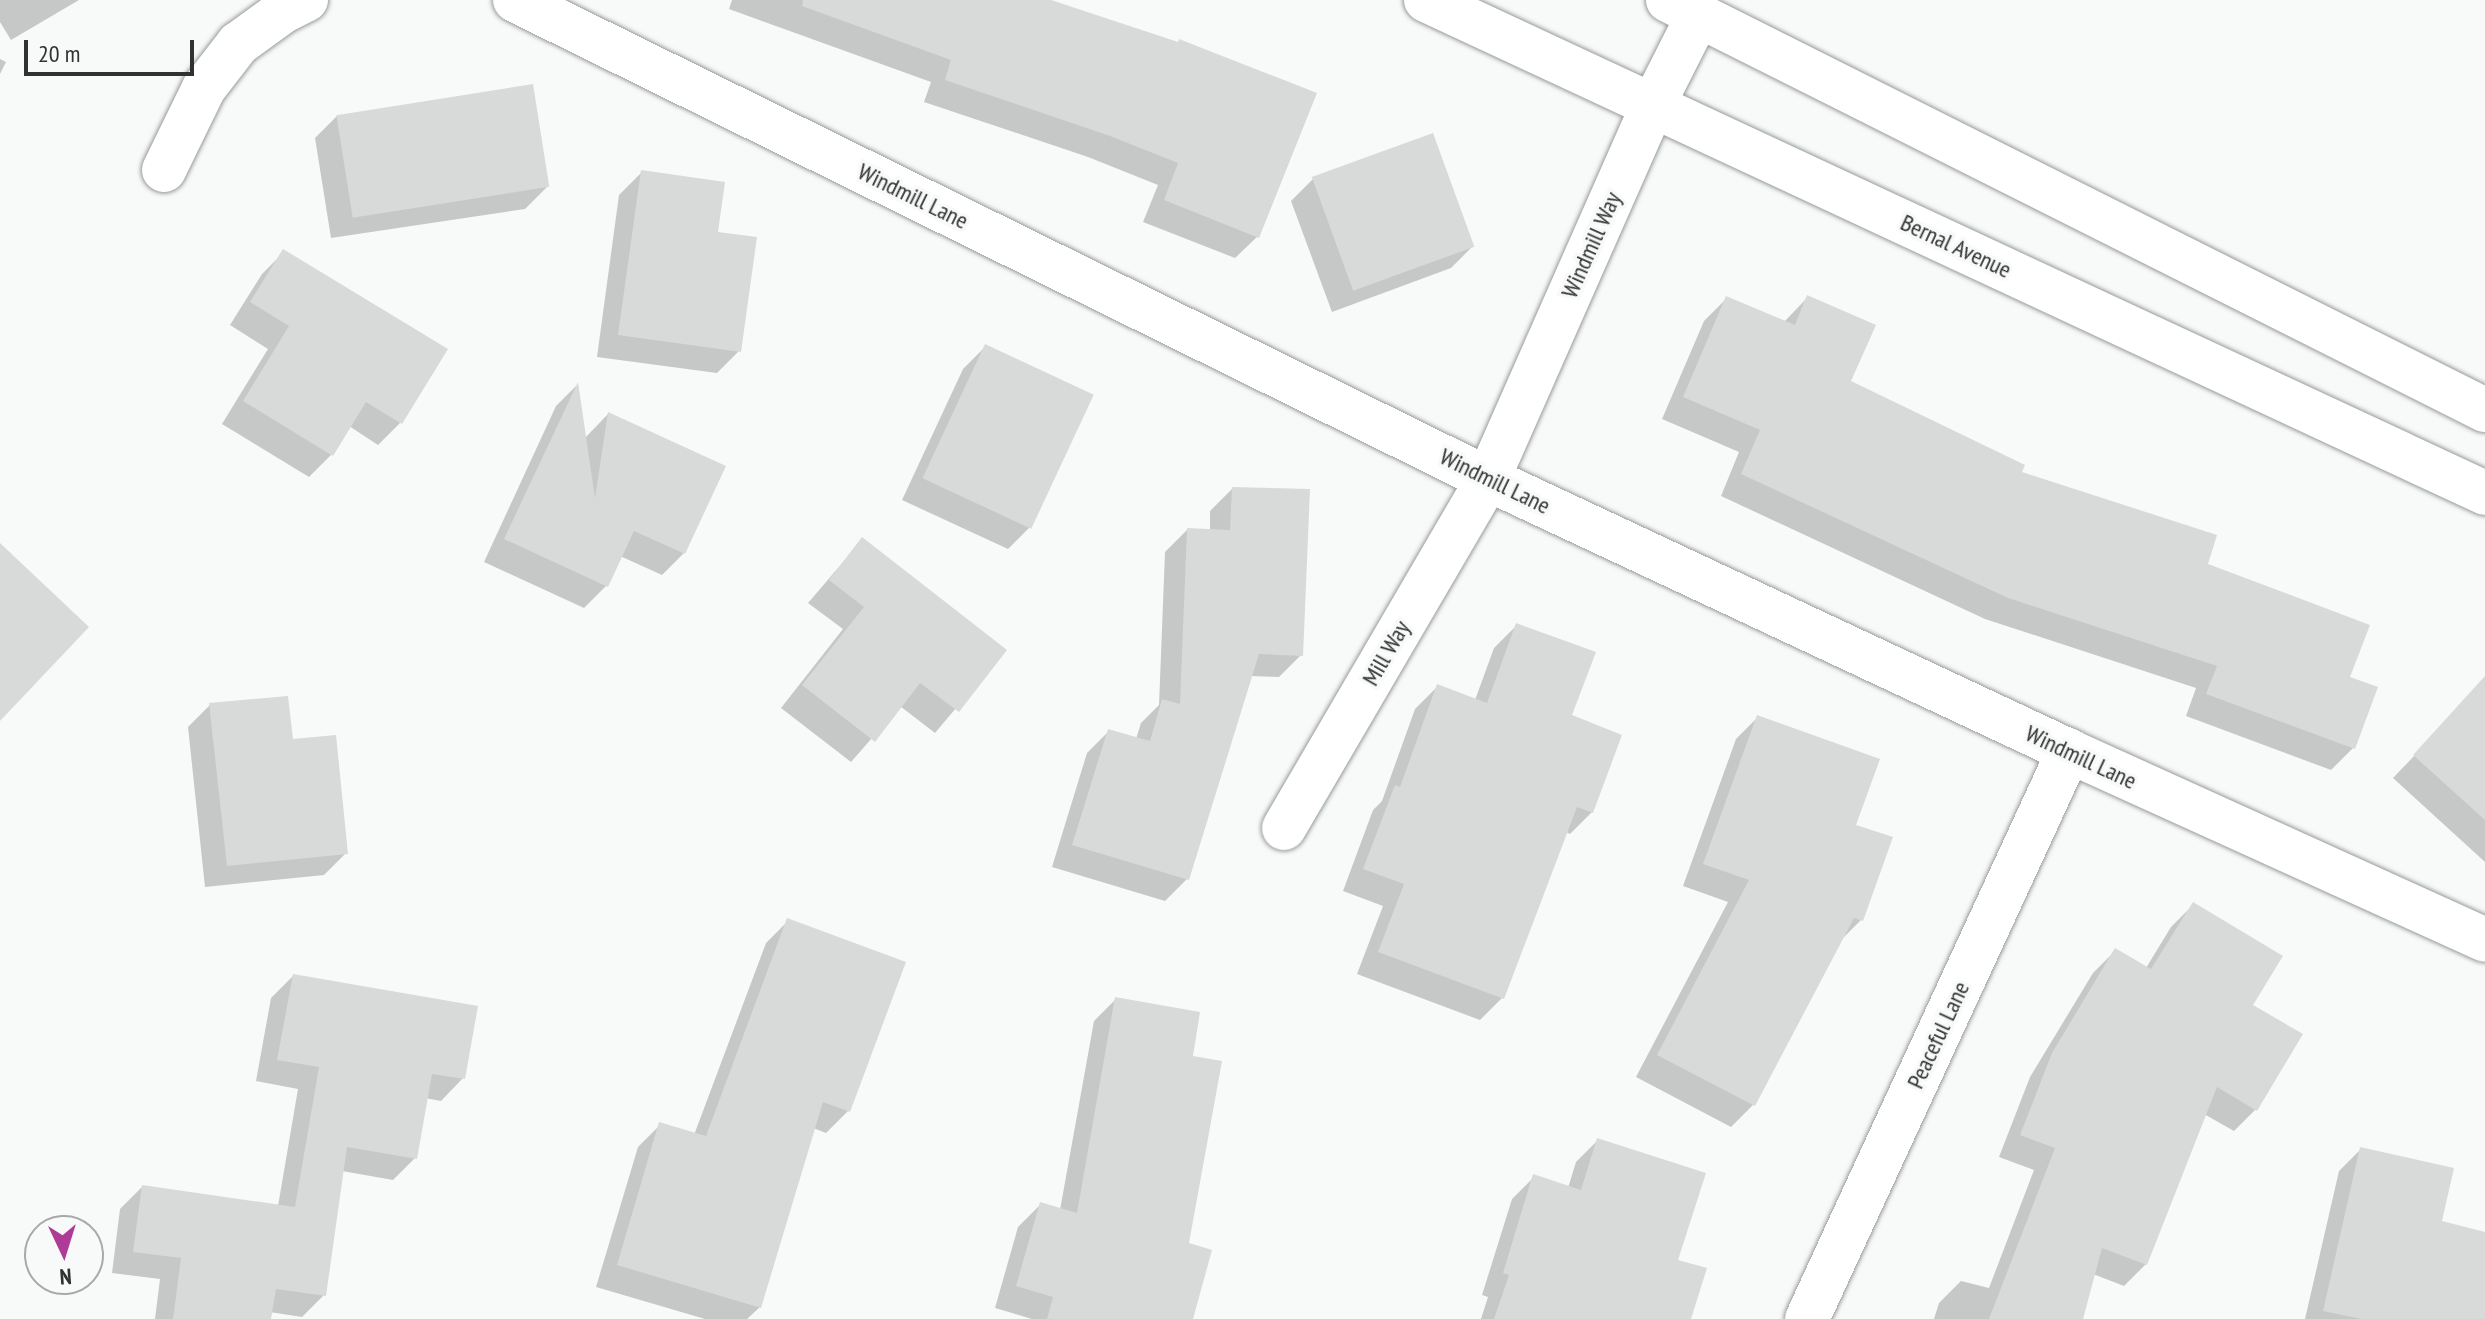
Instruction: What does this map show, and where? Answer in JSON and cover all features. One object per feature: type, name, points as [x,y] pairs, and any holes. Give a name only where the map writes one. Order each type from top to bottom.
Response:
[{"type":"street","points":[[164,170],[204,88],[238,44],[282,12],[306,0]]},
{"type":"street","name":"Windmill Lane","points":[[515,0],[1488,479],[2069,751],[2485,940]]},
{"type":"street","name":"Bernal Avenue","points":[[1426,0],[2485,493]]},
{"type":"street","points":[[1684,7],[2485,410]]},
{"type":"street","name":"Windmill Way","points":[[1488,479],[1653,105],[1684,7]]},
{"type":"street","name":"Mill Way","points":[[1284,828],[1488,479]]},
{"type":"street","name":"Peaceful Lane","points":[[1807,1319],[2069,751]]},
{"type":"building","points":[[803,0],[1051,0],[1178,42],[1179,39],[1317,93],[1259,238],[1164,200],[1178,163],[1110,136],[945,80],[951,60],[802,6]]},
{"type":"building","points":[[533,84],[549,187],[353,218],[336,115]]},
{"type":"building","points":[[1433,133],[1474,247],[1353,291],[1312,177]]},
{"type":"building","points":[[641,170],[725,182],[718,232],[757,237],[741,352],[618,335]]},
{"type":"building","points":[[283,249],[448,349],[402,424],[366,402],[333,456],[243,401],[289,326],[250,302]]},
{"type":"building","points":[[1807,295],[1876,325],[1851,381],[2025,465],[2022,472],[2217,535],[2208,564],[2370,625],[2350,677],[2378,687],[2355,749],[2206,694],[2217,666],[2008,598],[1741,474],[1760,430],[1683,397],[1726,296],[1795,325]]},
{"type":"building","points":[[985,344],[1094,395],[1031,529],[922,478]]},
{"type":"building","points":[[578,382],[595,498],[608,412],[726,466],[685,554],[634,531],[608,587],[504,539]]},
{"type":"building","points":[[1232,487],[1310,489],[1303,656],[1259,654],[1189,880],[1072,845],[1108,729],[1150,741],[1162,699],[1180,704],[1187,528],[1230,530]]},
{"type":"building","points":[[862,537],[1007,650],[959,712],[920,683],[875,742],[802,685],[864,607],[829,580]]},
{"type":"building","points":[[0,543],[89,627],[0,721]]},
{"type":"building","points":[[1516,623],[1596,652],[1572,715],[1622,735],[1593,813],[1577,807],[1504,999],[1378,952],[1404,884],[1363,869],[1395,785],[1400,787],[1437,684],[1487,703]]},
{"type":"building","points":[[2485,676],[2485,820],[2413,755]]},
{"type":"building","points":[[288,696],[293,739],[336,735],[348,854],[227,866],[209,703]]},
{"type":"building","points":[[1757,715],[1880,759],[1856,825],[1893,837],[1863,921],[1854,918],[1755,1106],[1657,1055],[1749,880],[1703,864]]},
{"type":"building","points":[[2193,902],[2283,956],[2253,1005],[2303,1034],[2257,1111],[2217,1087],[2147,1265],[2102,1248],[2083,1319],[1989,1319],[2055,1148],[2020,1135],[2052,1053],[2115,948],[2151,969]]},
{"type":"building","points":[[787,918],[906,962],[850,1112],[823,1102],[761,1308],[617,1265],[659,1122],[706,1136]]},
{"type":"building","points":[[293,974],[478,1006],[465,1079],[432,1074],[417,1159],[347,1147],[326,1296],[276,1289],[271,1319],[173,1319],[181,1258],[133,1252],[142,1185],[295,1207],[319,1067],[277,1060]]},
{"type":"building","points":[[1115,997],[1200,1012],[1193,1056],[1222,1061],[1189,1243],[1212,1250],[1193,1319],[1047,1319],[1053,1297],[1016,1286],[1040,1202],[1077,1213]]},
{"type":"building","points":[[1597,1138],[1706,1173],[1678,1260],[1707,1268],[1691,1319],[1494,1319],[1509,1275],[1503,1273],[1533,1174],[1581,1190]]},
{"type":"building","points":[[2360,1147],[2454,1168],[2442,1221],[2485,1232],[2485,1319],[2361,1319],[2323,1311]]}]
